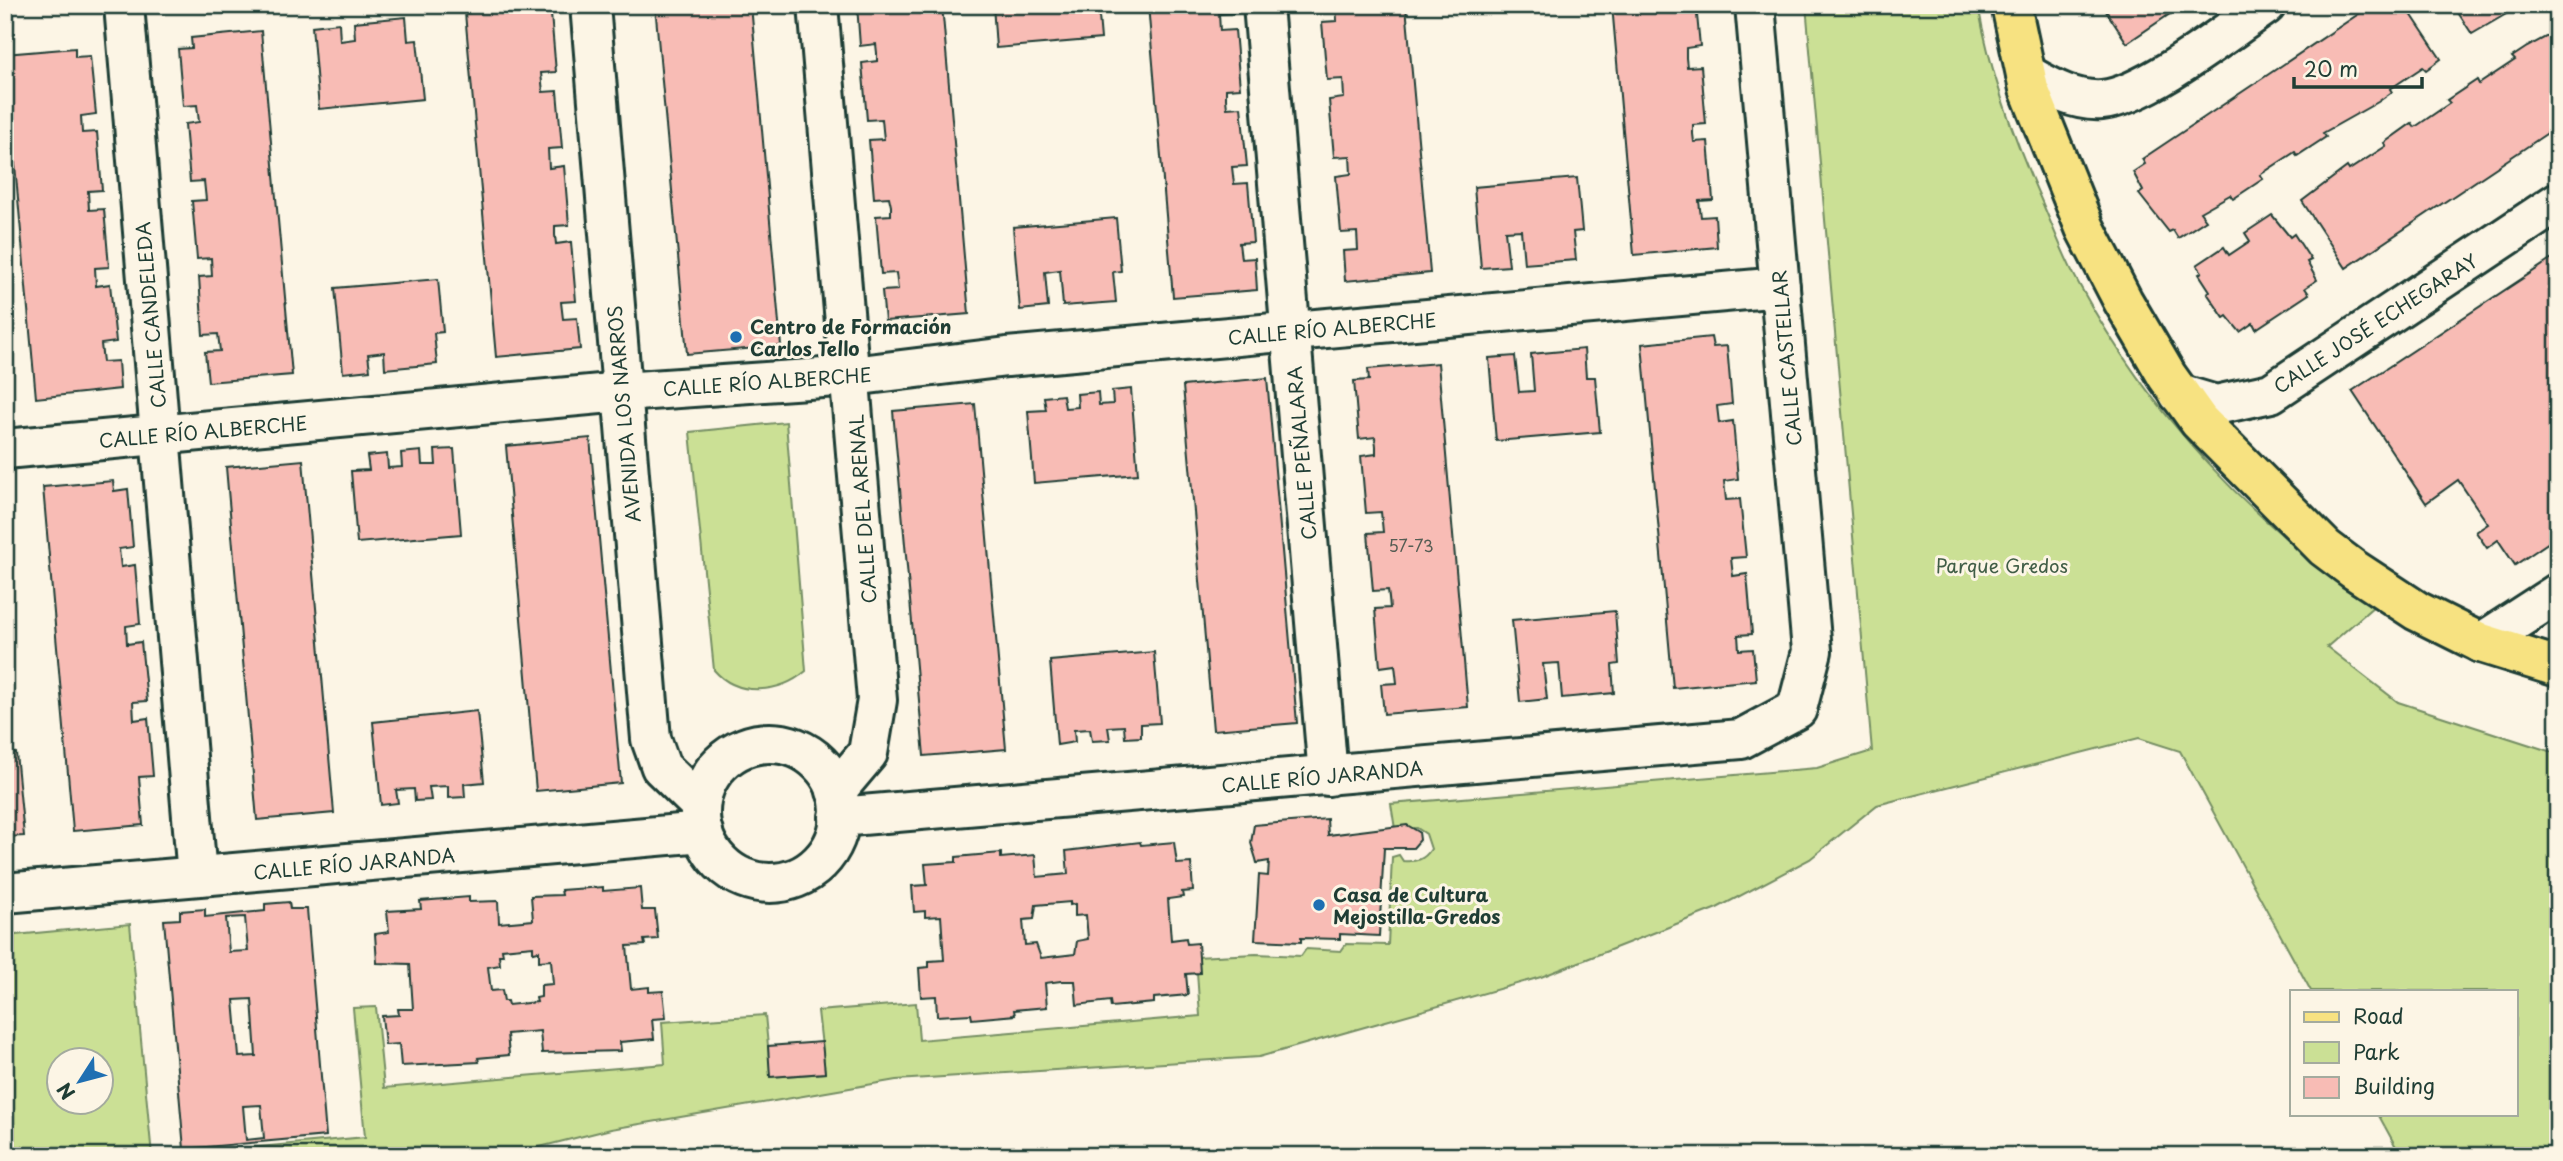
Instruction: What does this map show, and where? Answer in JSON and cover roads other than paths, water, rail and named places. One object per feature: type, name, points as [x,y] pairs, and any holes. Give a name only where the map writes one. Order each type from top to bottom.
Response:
[{"type":"main road","points":[[2011,5],[2026,74],[2050,148],[2085,228],[2123,301],[2179,394],[2208,430],[2325,548],[2417,611],[2482,643],[2558,667]]},
{"type":"street","name":"CALLE CANDELEDA","points":[[124,5],[197,876]]},
{"type":"street","name":"AVENIDA LOS NARROS","points":[[590,5],[651,739],[661,767],[702,818]]},
{"type":"street","name":"CALLE DEL ARENAL","points":[[818,5],[852,376],[877,700],[868,754],[838,804]]},
{"type":"street","name":"CALLE PEÑALARA","points":[[1263,5],[1328,776]]},
{"type":"street","name":"CALLE CASTELLAR","points":[[1755,5],[1812,651],[1797,709]]},
{"type":"street","points":[[2026,74],[2061,94],[2102,100],[2136,90],[2266,5]]},
{"type":"street","name":"CALLE JOSÉ ECHEGARAY","points":[[2179,394],[2216,405],[2271,393],[2558,202]]},
{"type":"street","name":"CALLE RÍO ALBERCHE","points":[[5,449],[622,392],[852,376],[1007,357],[1780,286]]},
{"type":"street","points":[[2482,643],[2558,593]]},
{"type":"street","name":"CALLE RÍO JARANDA","points":[[838,804],[1328,776],[1741,740],[1797,709]]},
{"type":"street","points":[[763,743],[789,746],[813,758],[823,767],[838,804],[834,841],[820,861],[801,876],[778,882],[753,880],[731,870],[713,853],[702,818],[703,792],[716,768],[737,751],[763,743]]},
{"type":"street","name":"CALLE RÍO JARANDA","points":[[5,893],[197,876],[702,818]]},
{"type":"place","name":"Centro de Formación Carlos Tello","points":[[736,337]]},
{"type":"place","name":"Casa de Cultura Mejostilla-Gredos","points":[[1319,905]]},
{"type":"park label","name":"Parque Gredos","points":[[2002,565]]}]
